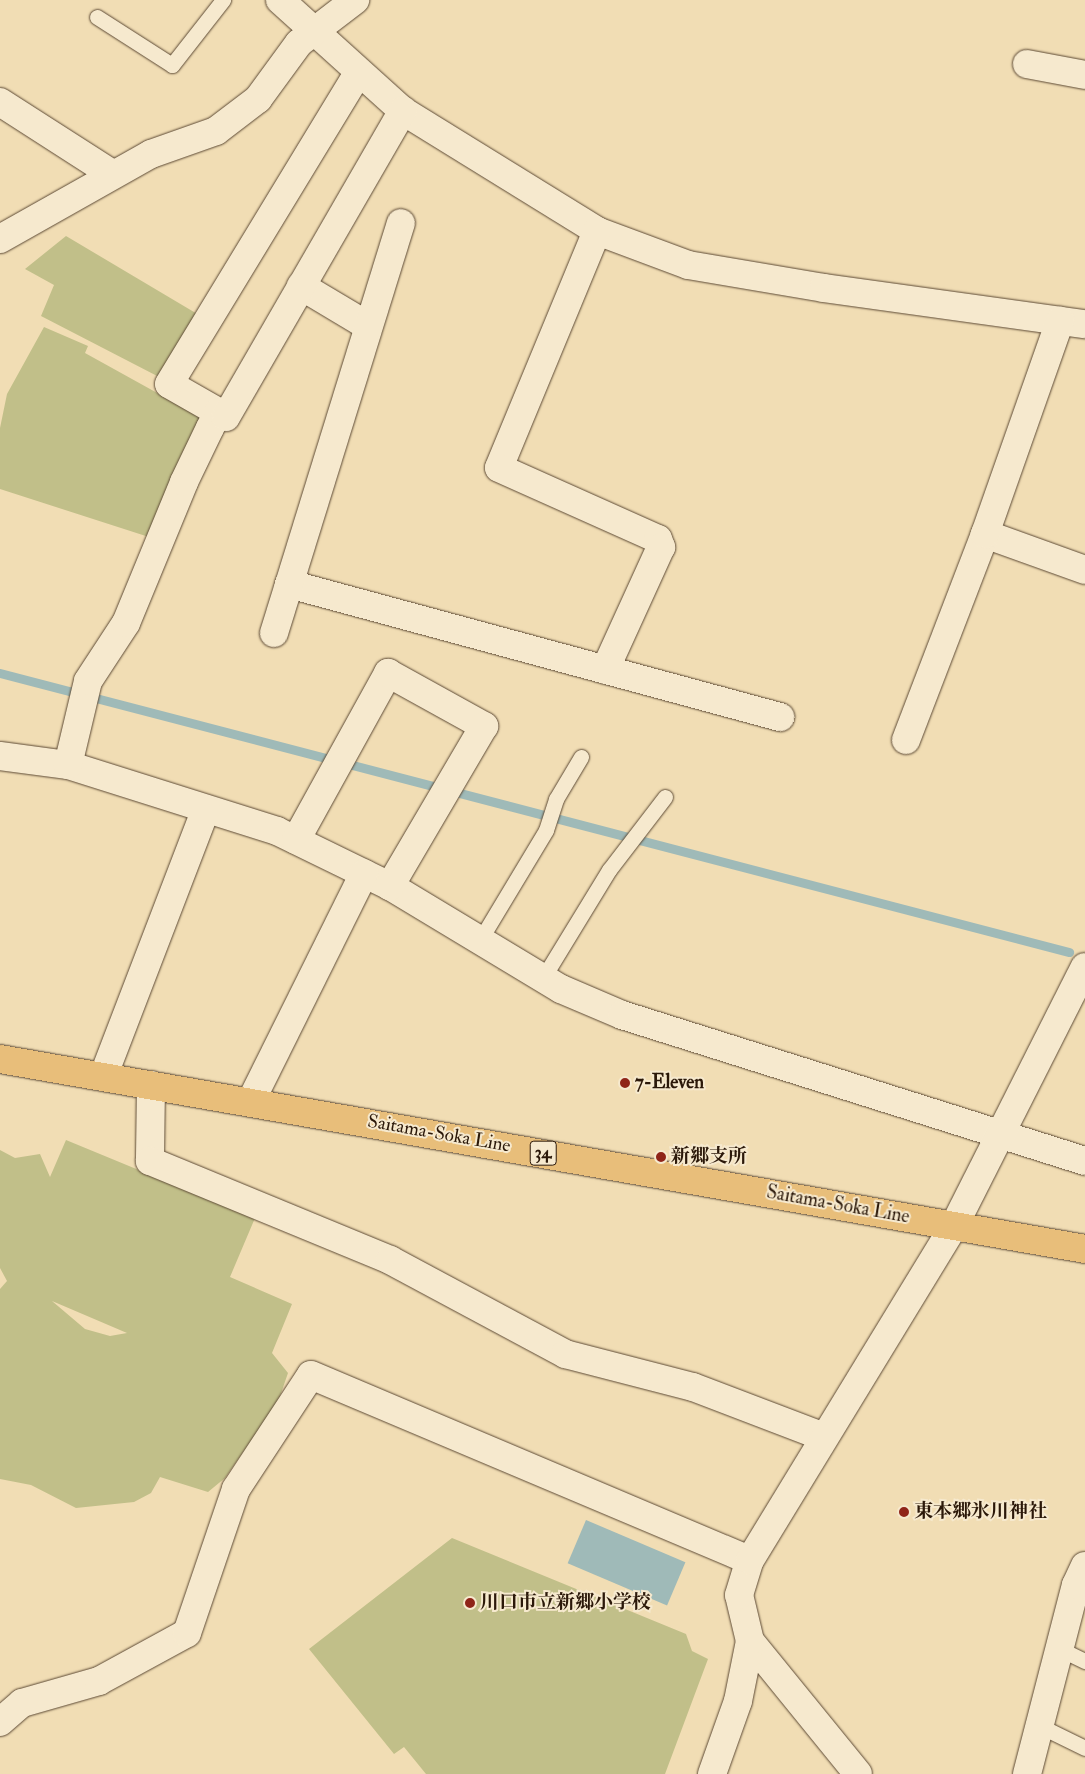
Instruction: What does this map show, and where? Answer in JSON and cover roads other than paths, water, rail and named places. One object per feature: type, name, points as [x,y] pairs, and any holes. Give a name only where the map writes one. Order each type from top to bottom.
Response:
[{"type":"main road","name":"Saitama-Soka Line","points":[[0,1059],[251,1101],[1085,1249]]},
{"type":"street","points":[[0,239],[112,174],[151,154],[216,131],[258,99],[299,43],[355,0]]},
{"type":"street","points":[[290,3],[358,73],[402,111],[596,231],[688,265],[1072,323],[985,534],[906,740]]},
{"type":"street","points":[[1027,64],[1085,75]]},
{"type":"street","points":[[358,73],[169,384],[226,417],[402,111]]},
{"type":"street","points":[[0,102],[112,174]]},
{"type":"street","points":[[274,633],[368,326],[402,223]]},
{"type":"street","points":[[596,231],[499,468],[658,539],[661,547],[605,670]]},
{"type":"street","points":[[301,286],[368,326]]},
{"type":"street","points":[[68,765],[85,692],[126,623],[184,482],[218,412]]},
{"type":"street","points":[[985,534],[1085,570]]},
{"type":"street","points":[[289,584],[780,717]]},
{"type":"street","points":[[296,840],[388,673],[484,726],[390,886]]},
{"type":"street","points":[[0,756],[68,765],[296,840],[390,886],[542,978],[622,1014],[1085,1162]]},
{"type":"street","points":[[103,1077],[206,809]]},
{"type":"street","points":[[251,1101],[364,874]]},
{"type":"street","points":[[712,1774],[738,1700],[750,1641],[739,1595],[750,1560],[954,1226],[1085,967]]},
{"type":"street","points":[[151,1085],[150,1161],[390,1260],[565,1354],[693,1387],[824,1436]]},
{"type":"street","points":[[0,1722],[22,1703],[99,1681],[187,1633],[236,1488],[311,1375],[750,1560]]},
{"type":"street","points":[[1027,1774],[1076,1585],[1085,1566]]},
{"type":"street","points":[[750,1641],[858,1774]]},
{"type":"lane","points":[[96,16],[172,65],[223,0]]},
{"type":"lane","points":[[480,940],[546,830],[556,799],[580,757]]},
{"type":"lane","points":[[542,978],[609,870],[665,797]]},
{"type":"lane","points":[[1060,1649],[1085,1661]]},
{"type":"lane","points":[[1040,1726],[1085,1748]]},
{"type":"water","points":[[586,1520],[685,1562],[667,1605],[568,1563]]},
{"type":"waterway","points":[[0,673],[1069,952]]},
{"type":"place","name":"7-Eleven","points":[[625,1083]]},
{"type":"place","name":"新郷支所","points":[[661,1157]]},
{"type":"place","name":"東本郷氷川神社","points":[[904,1512]]},
{"type":"place","name":"川口市立新郷小学校","points":[[470,1603]]}]
